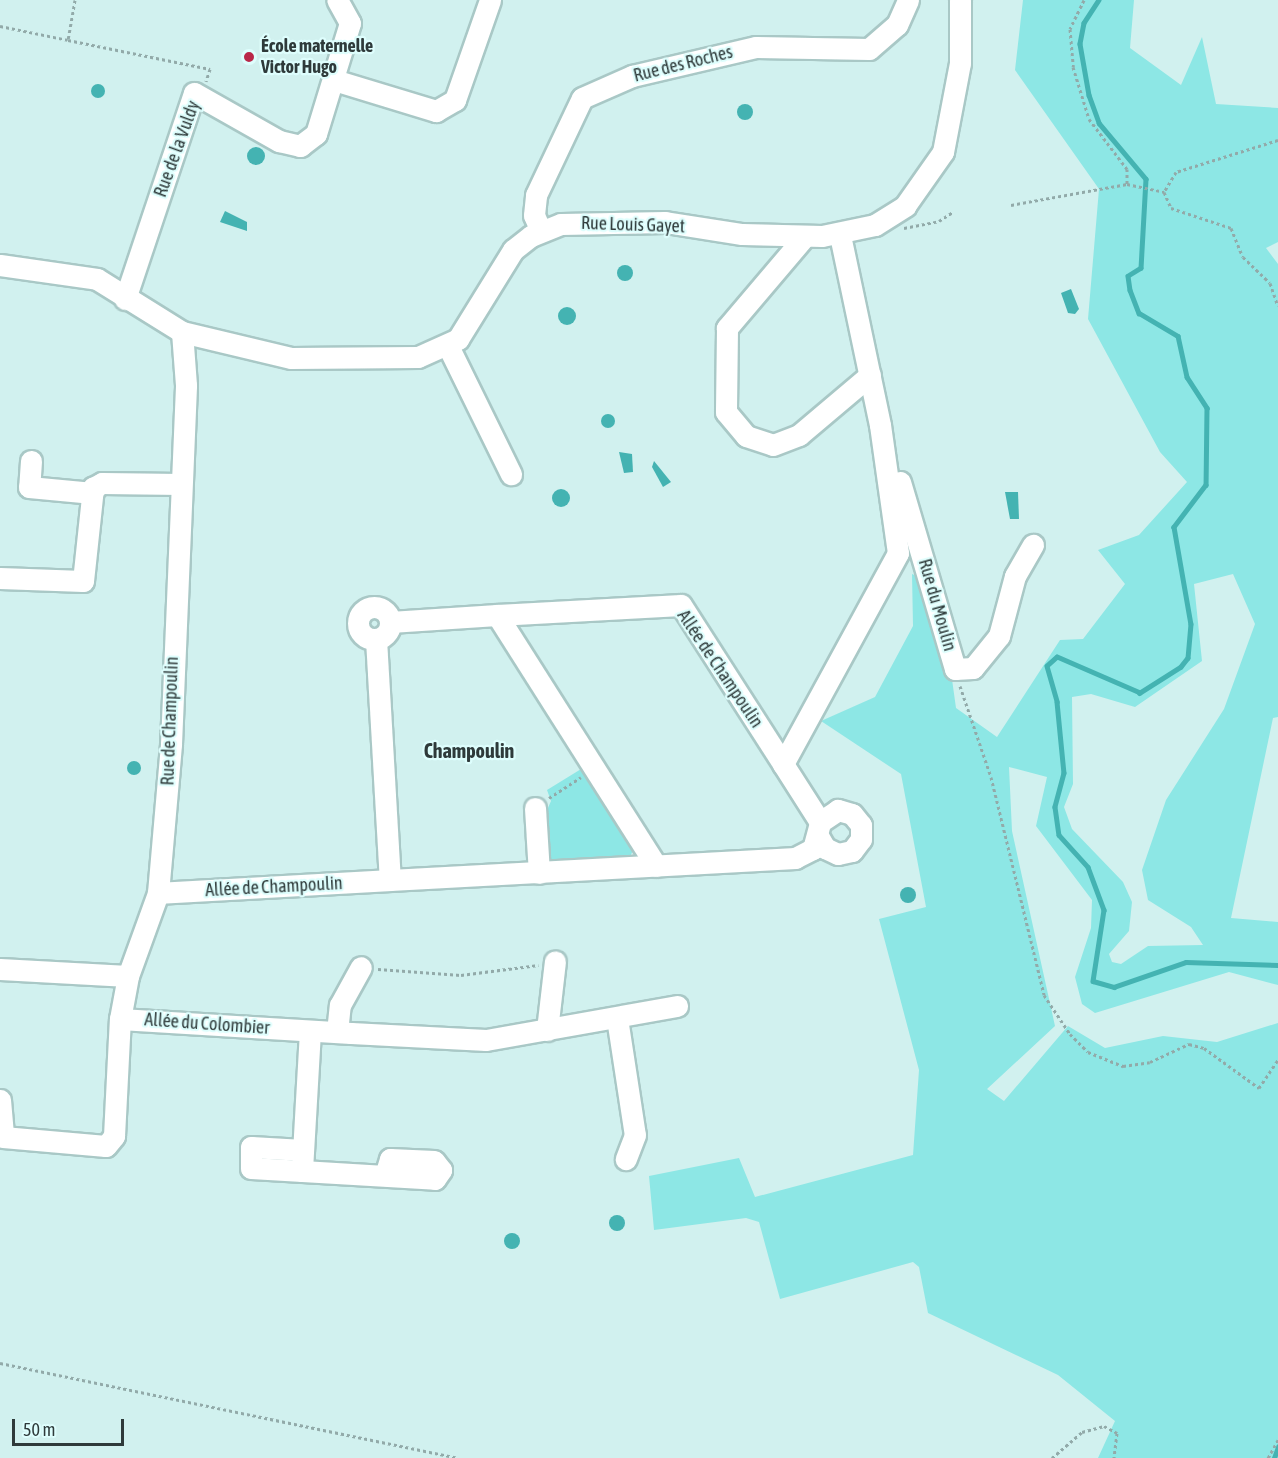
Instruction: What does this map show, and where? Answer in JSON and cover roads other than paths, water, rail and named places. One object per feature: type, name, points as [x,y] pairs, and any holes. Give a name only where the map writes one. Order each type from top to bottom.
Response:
[{"type":"street","name":"Rue de la Vuldy","points":[[125,299],[194,93],[279,141],[300,146],[316,134],[350,23],[337,0]]},
{"type":"street","points":[[334,80],[436,111],[455,100],[490,0]]},
{"type":"street","name":"Rue des Roches","points":[[541,231],[534,215],[536,195],[582,98],[662,67],[756,47],[869,49],[897,25],[908,0]]},
{"type":"street","name":"Rue Louis Gayet","points":[[448,346],[479,313],[513,250],[541,231],[578,221],[665,222],[742,234],[840,235],[875,225],[905,206],[933,172],[948,131],[960,63],[960,0]]},
{"type":"street","name":"Rue du Moulin","points":[[783,764],[898,553],[880,425],[840,235]]},
{"type":"street","points":[[805,236],[727,328],[726,412],[746,436],[773,445],[799,435],[870,375]]},
{"type":"street","points":[[0,265],[97,279],[125,299],[182,332],[316,360],[402,359],[448,346],[511,474]]},
{"type":"street","name":"Rue de Champoulin","points":[[128,976],[158,893],[169,790],[186,384],[182,332]]},
{"type":"street","name":"Rue du Moulin","points":[[880,425],[955,669],[973,668],[999,636],[1015,576],[1033,545]]},
{"type":"street","points":[[31,461],[29,488],[93,493]]},
{"type":"street","points":[[0,578],[87,578],[93,493],[102,483],[181,484]]},
{"type":"street","name":"Allée de Champoulin","points":[[158,893],[795,858],[813,849],[819,829],[783,764],[681,605],[390,622]]},
{"type":"street","points":[[376,639],[358,628],[361,612],[376,607],[390,622],[376,639],[390,880]]},
{"type":"street","points":[[497,615],[656,866]]},
{"type":"street","points":[[536,808],[539,873]]},
{"type":"street","points":[[547,1030],[555,961]]},
{"type":"street","points":[[337,1032],[340,1005],[361,967]]},
{"type":"street","points":[[0,969],[128,976]]},
{"type":"street","name":"Allée du Colombier","points":[[128,976],[120,1019],[310,1031],[486,1040],[676,1006]]},
{"type":"street","points":[[617,1018],[635,1135],[626,1159]]},
{"type":"street","points":[[0,1100],[3,1137],[106,1146],[114,1136],[120,1019]]},
{"type":"street","points":[[302,1171],[310,1031]]},
{"type":"street","points":[[303,1150],[251,1147],[251,1168],[385,1175]]},
{"type":"waterway","points":[[1099,0],[1084,23],[1080,44],[1089,95],[1099,123],[1146,179],[1141,268],[1128,276],[1130,290],[1139,313],[1178,336],[1187,377],[1207,408],[1206,485],[1174,527],[1191,624],[1188,658],[1181,667],[1140,693],[1057,657],[1047,666],[1057,702],[1064,773],[1055,807],[1059,835],[1088,867],[1104,910],[1093,981],[1114,987],[1186,962],[1278,965]]},
{"type":"waterway","points":[[1274,1458],[1278,1447]]},
{"type":"place","name":"École maternelle Victor Hugo","points":[[249,57]]},
{"type":"district","name":"Champoulin","points":[[469,750]]}]
